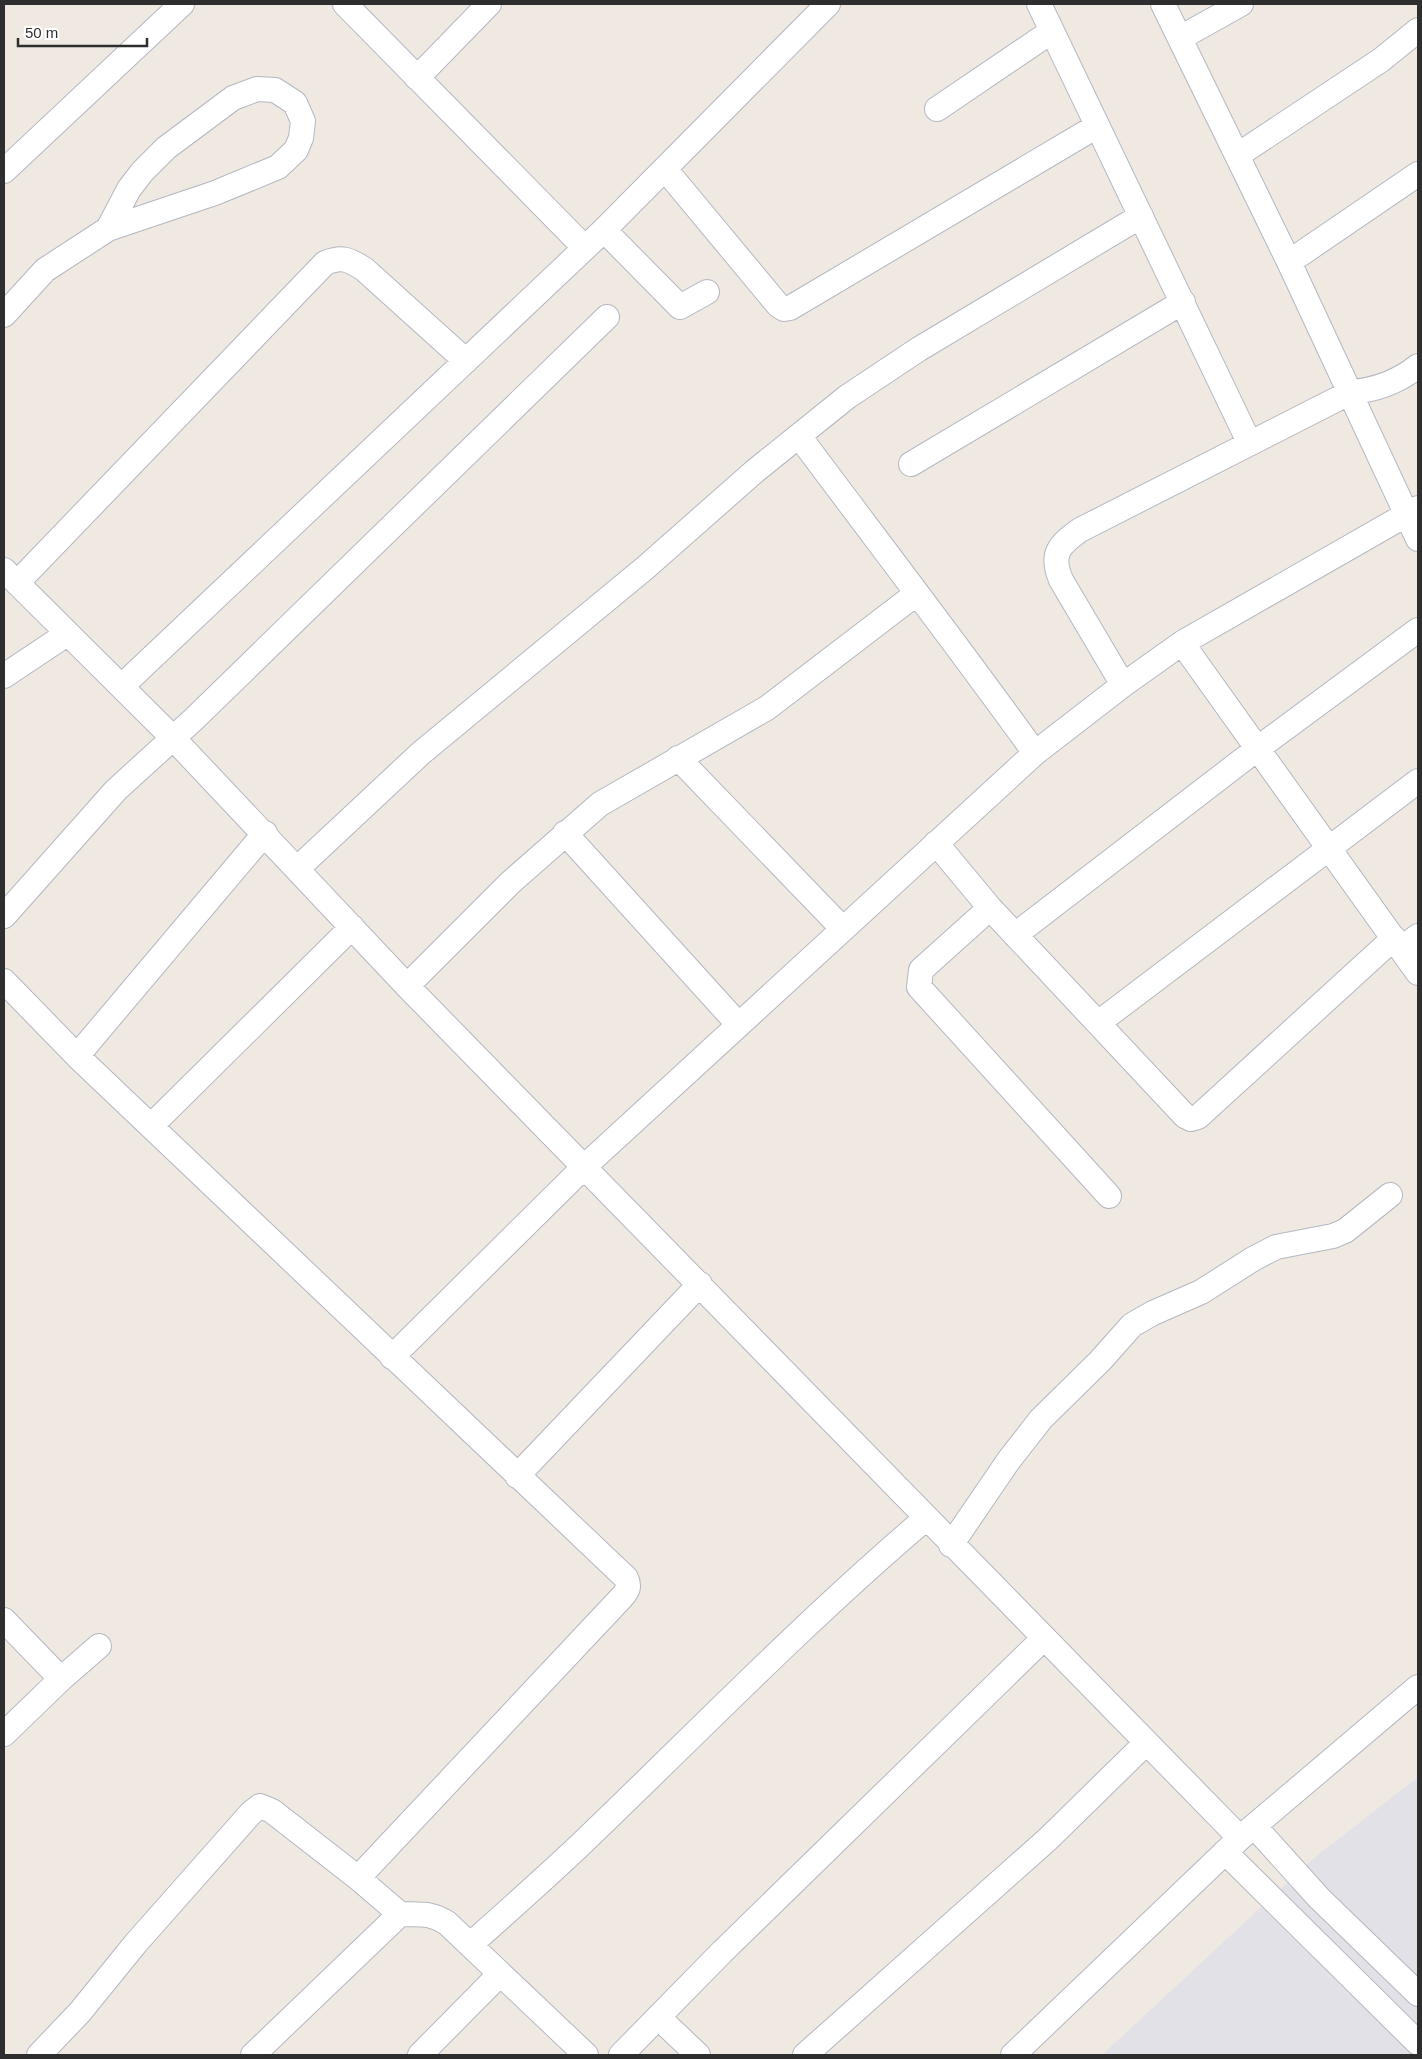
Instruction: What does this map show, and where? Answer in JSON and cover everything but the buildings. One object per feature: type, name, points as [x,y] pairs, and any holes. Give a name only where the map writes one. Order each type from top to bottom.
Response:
[{"type":"street","points":[[4,171],[182,4]]},
{"type":"street","points":[[345,4],[584,247]]},
{"type":"street","points":[[417,78],[490,4]]},
{"type":"street","points":[[122,686],[604,230],[828,4]]},
{"type":"street","points":[[1039,4],[1249,442]]},
{"type":"street","points":[[1163,4],[1290,262],[1350,392],[1414,512],[1418,539]]},
{"type":"street","points":[[1180,38],[1242,4]]},
{"type":"street","points":[[1238,155],[1381,60],[1418,30]]},
{"type":"street","points":[[937,109],[1052,31]]},
{"type":"street","points":[[4,315],[45,270],[108,229],[215,193],[278,167],[296,150],[301,138],[303,121],[295,103],[275,90],[257,89],[233,98],[166,148],[142,172],[129,189],[108,229]]},
{"type":"street","points":[[664,169],[778,305],[784,309],[790,308],[1097,126]]},
{"type":"street","points":[[1290,262],[1418,174]]},
{"type":"street","points":[[298,868],[421,753],[540,652],[645,568],[755,471],[847,397],[919,350],[1141,216]]},
{"type":"street","points":[[604,230],[680,307],[707,292]]},
{"type":"street","points":[[466,361],[364,269],[351,261],[337,258],[325,263],[10,577],[173,738],[265,833],[407,986],[700,1284],[925,1518],[1239,1839],[1319,1898],[1418,1994]]},
{"type":"street","points":[[911,464],[1183,302]]},
{"type":"street","points":[[4,916],[116,790],[173,738],[607,317]]},
{"type":"street","points":[[1123,685],[1061,580],[1057,570],[1056,556],[1063,542],[1080,530],[1249,442],[1350,392],[1374,390],[1405,376],[1418,366]]},
{"type":"street","points":[[799,436],[916,594],[940,621],[1035,753]]},
{"type":"street","points":[[392,1357],[584,1167],[842,928],[1035,753],[1123,685],[1182,643],[1414,512]]},
{"type":"street","points":[[407,986],[511,882],[600,804],[767,708],[916,594]]},
{"type":"street","points":[[1015,935],[1418,630]]},
{"type":"street","points":[[4,676],[67,634]]},
{"type":"street","points":[[1182,643],[1328,850],[1404,941],[1418,973]]},
{"type":"street","points":[[678,758],[842,928]]},
{"type":"street","points":[[1098,1023],[1418,782]]},
{"type":"street","points":[[77,1056],[265,833]]},
{"type":"street","points":[[565,833],[738,1024]]},
{"type":"street","points":[[936,843],[1015,935],[1185,1116],[1192,1119],[1198,1117],[1404,941]]},
{"type":"street","points":[[990,908],[921,970],[919,986],[1109,1196]]},
{"type":"street","points":[[151,1126],[352,927]]},
{"type":"street","points":[[4,981],[77,1056],[626,1578],[629,1584],[628,1591],[358,1878]]},
{"type":"street","points":[[952,1545],[1009,1460],[1041,1419],[1100,1361],[1132,1325],[1152,1313],[1201,1292],[1253,1259],[1276,1247],[1333,1236],[1345,1231],[1390,1195]]},
{"type":"street","points":[[517,1476],[700,1284]]},
{"type":"street","points":[[472,1944],[577,1847],[701,1725],[862,1572],[925,1518]]},
{"type":"street","points":[[4,1620],[61,1679]]},
{"type":"street","points":[[621,2055],[736,1938],[1043,1639]]},
{"type":"street","points":[[4,1734],[61,1679],[100,1646]]},
{"type":"street","points":[[1013,2055],[1239,1839],[1418,1687]]},
{"type":"street","points":[[805,2055],[1048,1839],[1146,1743]]},
{"type":"street","points":[[40,2055],[80,2012],[136,1943],[256,1808],[266,1807],[272,1811],[358,1878],[400,1914]]},
{"type":"street","points":[[1239,1839],[1296,1922],[1418,2042]]},
{"type":"street","points":[[1296,1922],[1319,1898]]},
{"type":"street","points":[[253,2055],[400,1914],[426,1913],[436,1916],[472,1944],[500,1974],[586,2055]]},
{"type":"street","points":[[420,2055],[500,1974]]},
{"type":"street","points":[[658,2017],[698,2055]]},
{"type":"shaded area","points":[[1418,1777],[1418,2055],[1102,2055],[1314,1858]]}]
